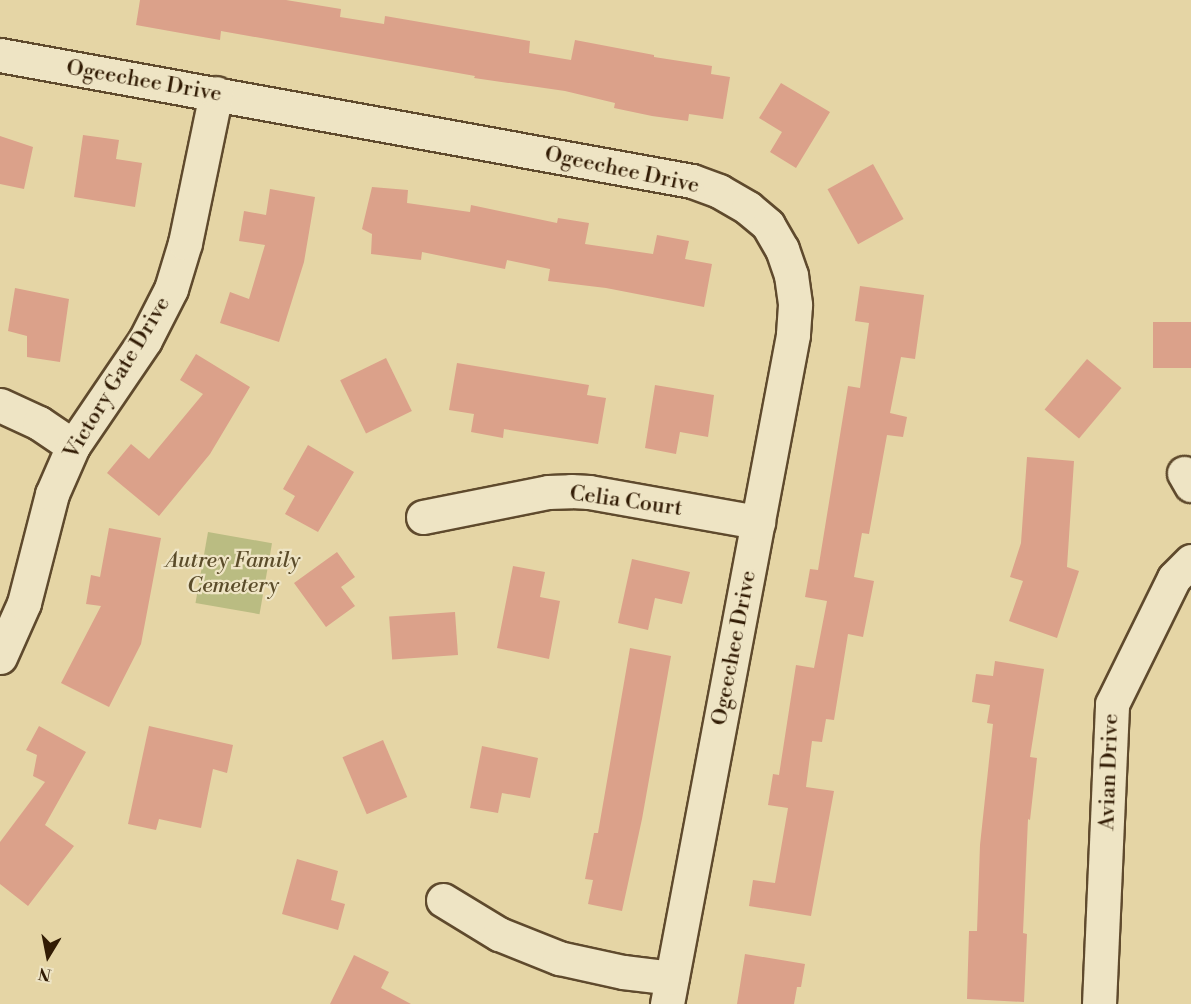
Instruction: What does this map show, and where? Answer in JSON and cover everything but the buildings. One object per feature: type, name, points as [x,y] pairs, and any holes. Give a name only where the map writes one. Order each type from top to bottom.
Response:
[{"type":"street","name":"Ogeechee Drive","points":[[0,55],[692,181],[719,191],[748,208],[768,225],[782,249],[791,275],[795,305],[793,335],[669,991]]},
{"type":"street","name":"Victory Gate Drive","points":[[0,657],[24,603],[52,494],[72,446],[145,340],[171,289],[185,243],[216,93]]},
{"type":"street","points":[[0,405],[39,423],[72,446]]},
{"type":"street","name":"Celia Court","points":[[423,517],[548,492],[571,491],[589,492],[758,522]]},
{"type":"street","name":"Avian Drive","points":[[1099,1004],[1112,704],[1174,578],[1191,561]]},
{"type":"street","points":[[443,900],[499,934],[559,958],[623,972],[669,991]]},
{"type":"green space","name":"Autrey Family Cemetery","points":[[208,532],[272,543],[260,614],[195,603]]}]
